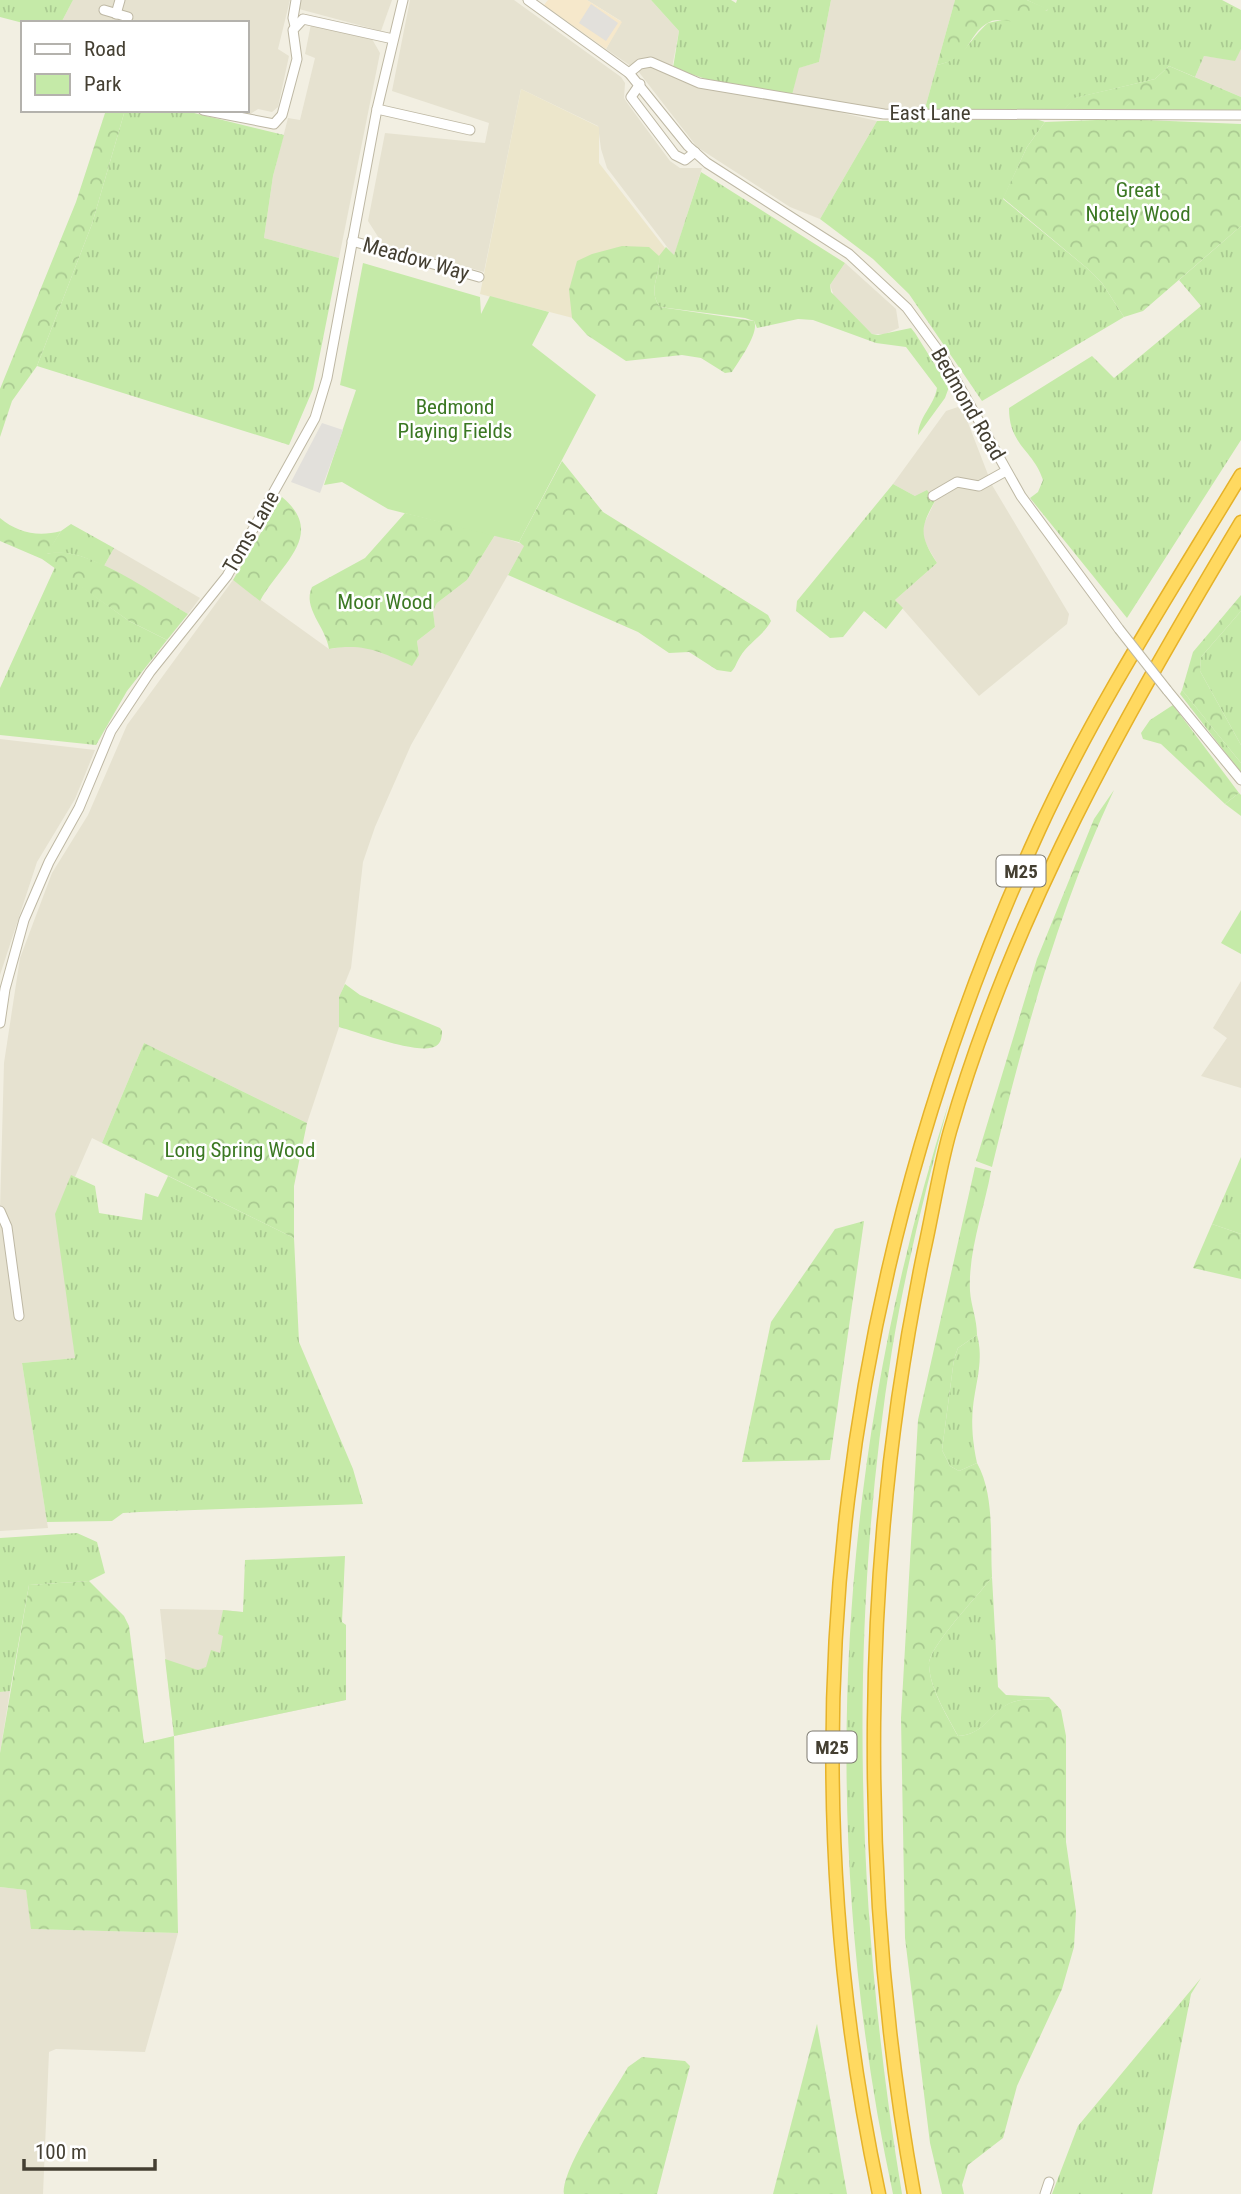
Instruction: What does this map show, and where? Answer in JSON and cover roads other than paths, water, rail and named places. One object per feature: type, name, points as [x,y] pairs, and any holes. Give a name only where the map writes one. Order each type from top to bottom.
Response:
[{"type":"highway","name":"M25","points":[[879,2194],[849,2017],[841,1938],[832,1777],[834,1671],[845,1503],[880,1300],[926,1123],[950,1048],[989,946],[1041,826],[1123,671],[1241,475]]},
{"type":"highway","name":"M25","points":[[914,2194],[884,1984],[876,1873],[876,1638],[886,1503],[904,1346],[949,1133],[1013,953],[1076,812],[1143,686],[1241,522]]},
{"type":"street","points":[[116,14],[120,0]]},
{"type":"street","points":[[210,112],[268,125],[279,120],[297,59],[293,34],[296,0]]},
{"type":"street","name":"Toms Lane","points":[[0,1023],[5,989],[24,920],[48,862],[79,808],[111,731],[150,672],[227,576],[315,418],[327,378],[377,109],[403,0]]},
{"type":"street","name":"Bedmond Road","points":[[528,0],[544,4],[629,73],[695,152],[849,254],[890,290],[923,327],[943,357],[1006,471],[1044,531],[1167,690],[1241,780]]},
{"type":"street","points":[[104,10],[128,17]]},
{"type":"street","points":[[295,26],[303,19],[314,19],[393,39]]},
{"type":"street","name":"East Lane","points":[[629,73],[640,64],[651,62],[699,83],[884,114],[1241,116]]},
{"type":"street","points":[[640,84],[631,97],[675,155],[685,160],[695,152]]},
{"type":"street","points":[[377,109],[470,130]]},
{"type":"street","name":"Meadow Way","points":[[352,241],[479,277]]},
{"type":"street","points":[[933,496],[957,482],[979,486],[1006,471]]},
{"type":"street","points":[[0,1211],[7,1227],[19,1316]]},
{"type":"street","points":[[1045,2194],[1049,2182]]},
{"type":"park label","name":"Great Notely Wood","points":[[1138,202]]},
{"type":"park label","name":"Bedmond Playing Fields","points":[[455,419]]},
{"type":"park label","name":"Moor Wood","points":[[385,602]]},
{"type":"park label","name":"Long Spring Wood","points":[[240,1150]]}]
